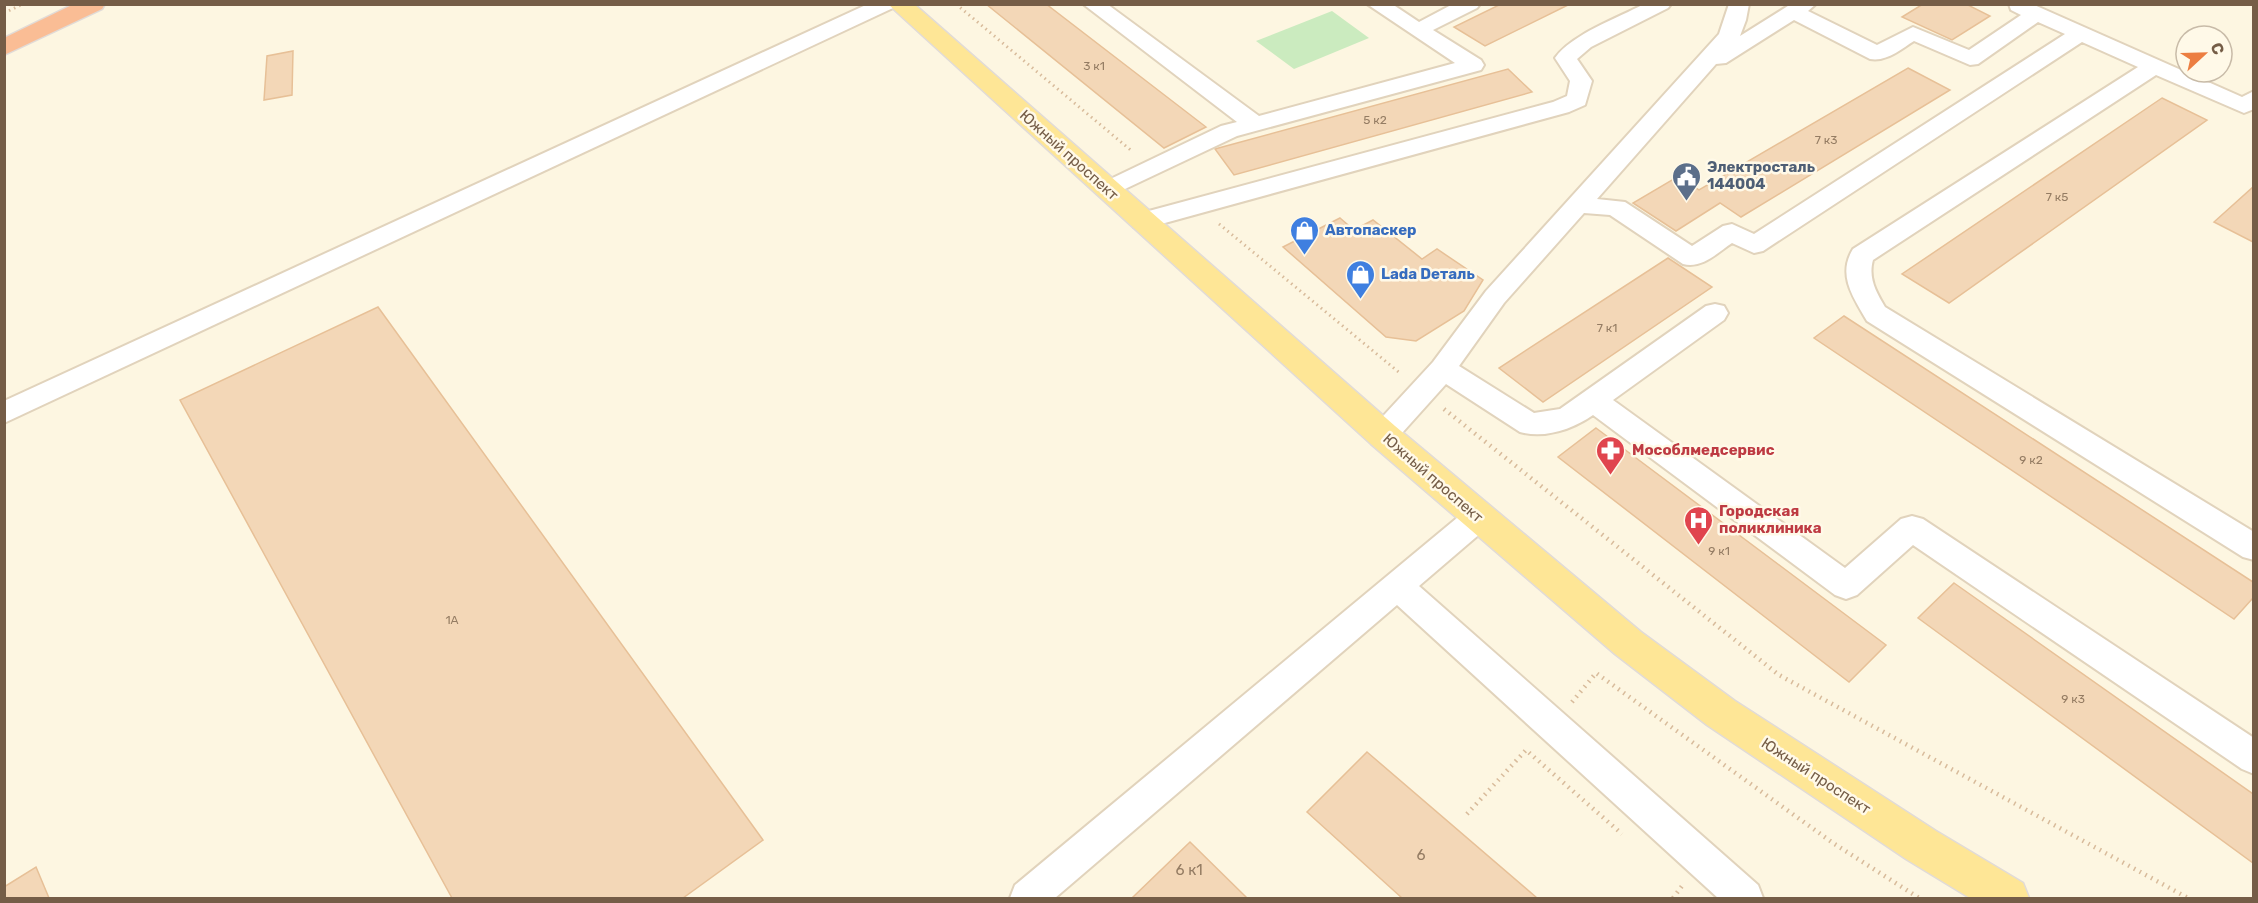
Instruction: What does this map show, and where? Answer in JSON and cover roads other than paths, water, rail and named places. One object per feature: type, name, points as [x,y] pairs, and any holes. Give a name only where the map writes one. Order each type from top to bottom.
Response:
[{"type":"highway","points":[[4,48],[94,4]]},
{"type":"main road","name":"Южный проспект","points":[[899,5],[1383,435],[1628,642],[1721,713],[1921,845],[2008,898]]},
{"type":"lane","points":[[1093,4],[1255,124]]},
{"type":"lane","points":[[1108,189],[1229,131],[1473,65],[1377,4]]},
{"type":"lane","points":[[1418,30],[1470,4]]},
{"type":"lane","points":[[1143,220],[1561,107],[1577,100],[1581,81],[1566,58],[1584,43],[1661,4]]},
{"type":"lane","points":[[1383,435],[1443,369],[1495,297],[1729,36],[1736,20],[1739,4]]},
{"type":"lane","points":[[2015,4],[2250,105]]},
{"type":"lane","points":[[4,413],[899,5]]},
{"type":"lane","points":[[1703,67],[1800,8],[1878,54],[1913,33],[1970,59],[2036,14]]},
{"type":"lane","points":[[1579,205],[1617,208],[1692,258],[1732,231],[1754,245],[2080,33]]},
{"type":"lane","points":[[2155,66],[1862,255],[1857,268],[1860,287],[1875,314],[2253,548]]},
{"type":"lane","points":[[1443,369],[1530,424],[1567,419],[1715,313]]},
{"type":"lane","points":[[1593,400],[1846,586],[1912,528],[2253,758]]},
{"type":"lane","points":[[1028,898],[1479,517]]},
{"type":"lane","points":[[1397,586],[1745,898]]},
{"type":"place","name":"Электросталь 144004","points":[[1686,202]]},
{"type":"place","name":"Автопаскер","points":[[1304,256]]},
{"type":"place","name":"Lada Dеталь","points":[[1360,300]]},
{"type":"place","name":"Мособлмедсервис","points":[[1611,476]]},
{"type":"place","name":"Городская поликлиника","points":[[1698,546]]}]
